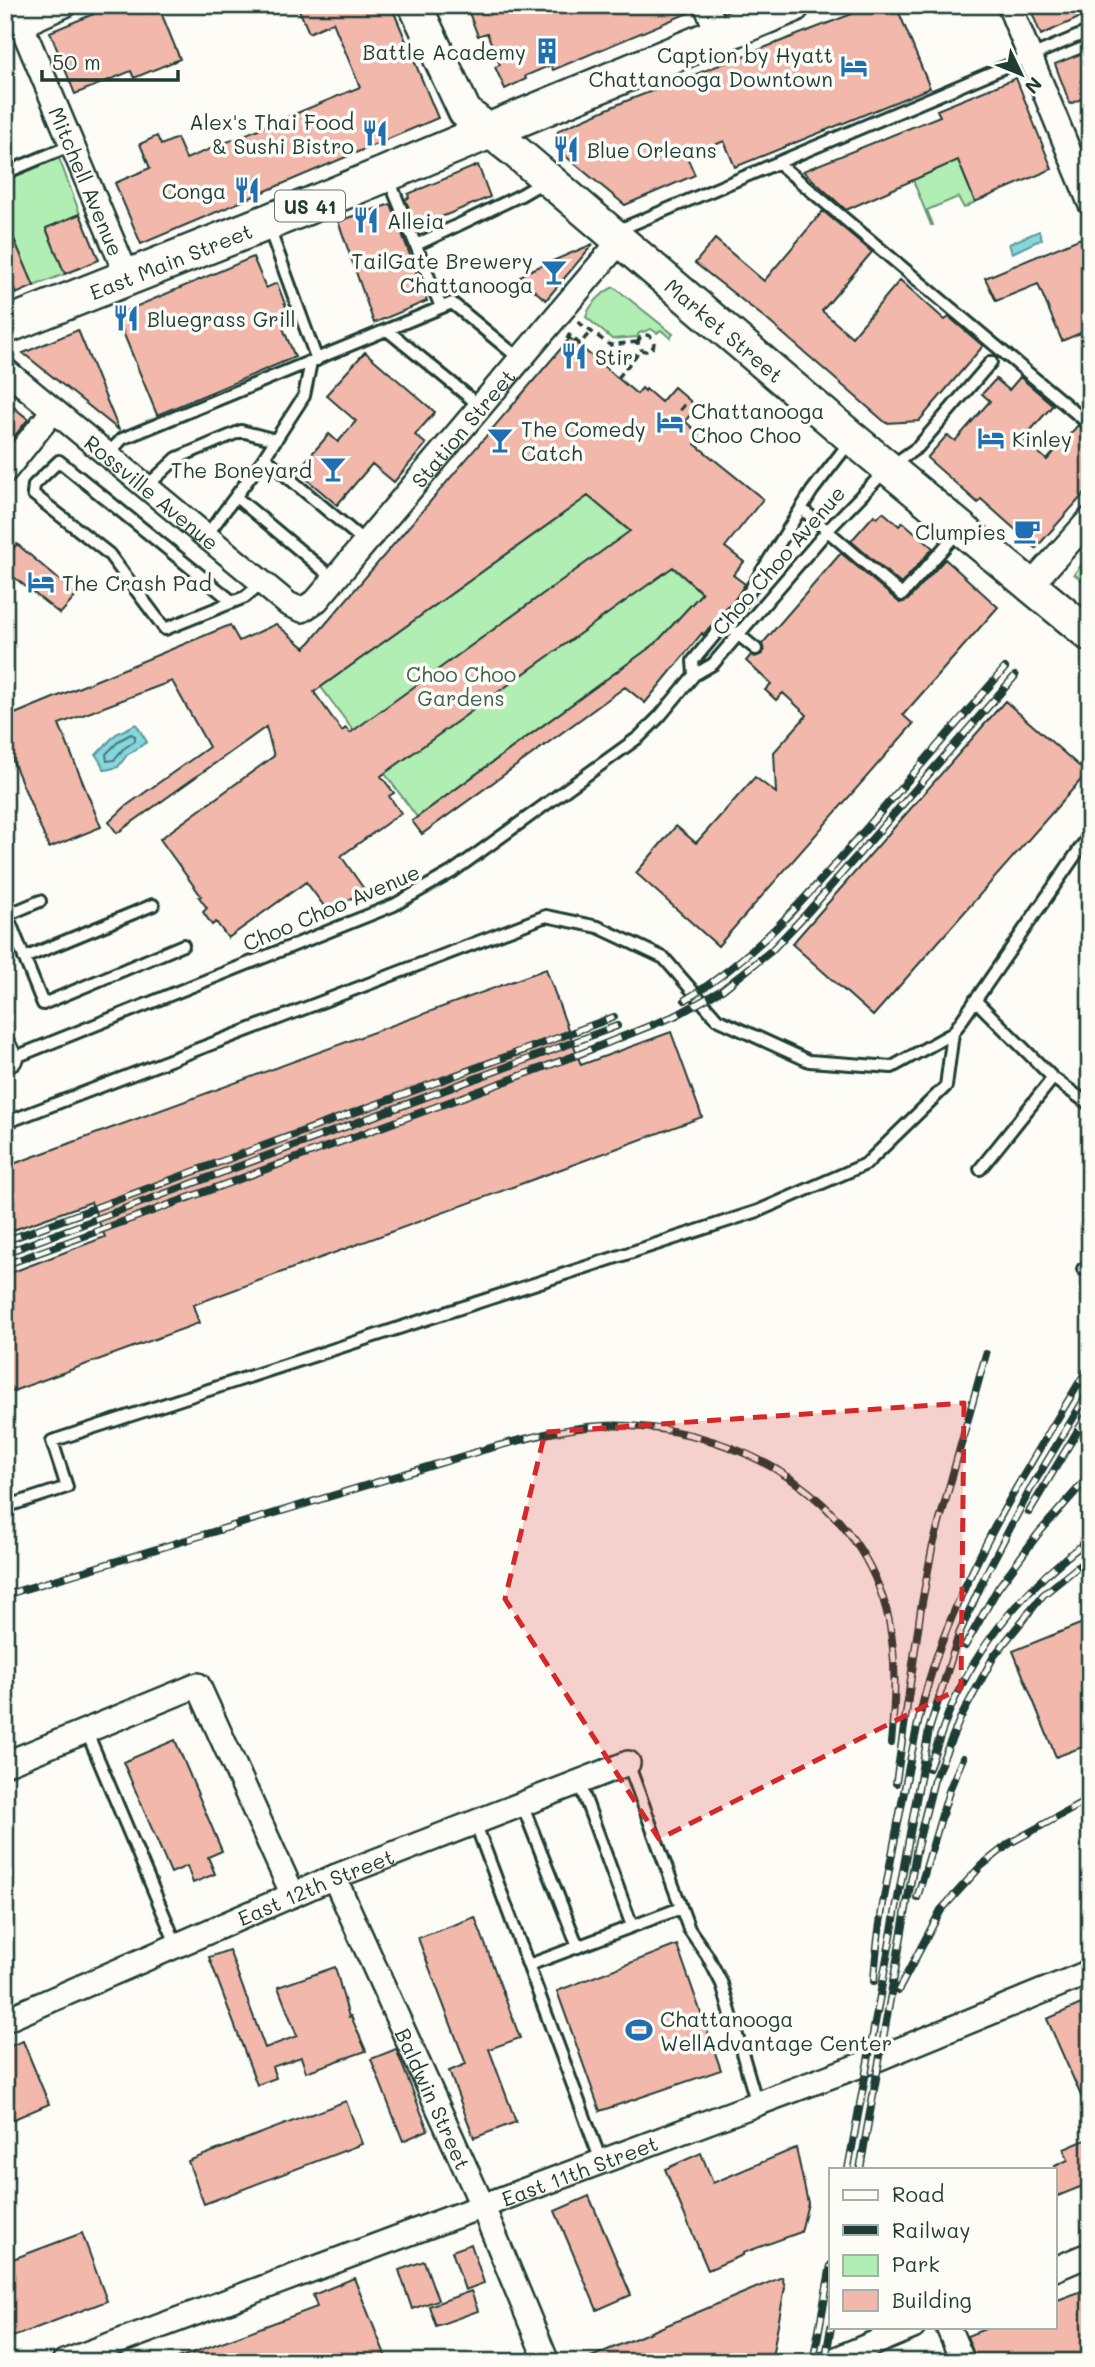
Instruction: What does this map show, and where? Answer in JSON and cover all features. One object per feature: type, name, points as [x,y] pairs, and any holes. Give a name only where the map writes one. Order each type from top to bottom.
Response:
[{"type":"main road","name":"Market Street","points":[[415,5],[465,112],[491,131],[852,438],[1090,635]]},
{"type":"main road","points":[[439,5],[491,131]]},
{"type":"main road","name":"US 41","points":[[491,131],[712,20],[792,5]]},
{"type":"main road","name":"East Main Street","points":[[5,326],[491,131]]},
{"type":"street","points":[[17,15],[65,5]]},
{"type":"street","points":[[1009,5],[1090,203]]},
{"type":"street","name":"Mitchell Avenue","points":[[17,15],[128,278]]},
{"type":"street","name":"Station Street","points":[[302,610],[317,600],[520,359],[615,237]]},
{"type":"street","name":"Rossville Avenue","points":[[5,370],[288,604],[302,610]]},
{"type":"street","points":[[5,471],[53,411]]},
{"type":"street","points":[[1031,586],[1090,519]]},
{"type":"street","points":[[5,1763],[198,1685],[293,1895]]},
{"type":"street","name":"East 12th Street","points":[[5,2020],[334,1877],[628,1763]]},
{"type":"street","name":"Baldwin Street","points":[[334,1877],[482,2206],[547,2362]]},
{"type":"street","name":"East 11th Street","points":[[64,2362],[877,2059],[1090,1972]]},
{"type":"street","points":[[1056,2269],[1090,2255]]},
{"type":"street","points":[[830,2362],[911,2328]]},
{"type":"street","points":[[948,2328],[963,2362]]},
{"type":"lane","points":[[615,237],[778,163],[1090,31]]},
{"type":"lane","points":[[5,173],[72,145]]},
{"type":"lane","points":[[778,163],[1090,425]]},
{"type":"lane","points":[[386,174],[442,307]]},
{"type":"lane","points":[[416,245],[521,195],[548,179]]},
{"type":"lane","points":[[206,536],[265,458],[304,396],[314,361],[267,222]]},
{"type":"lane","points":[[107,455],[122,439],[452,303],[520,359]]},
{"type":"lane","points":[[387,330],[480,406]]},
{"type":"lane","name":"Choo Choo Avenue","points":[[7,1056],[382,910],[411,897],[452,872],[639,737],[694,676],[713,664],[828,530],[888,468],[918,447],[991,362]]},
{"type":"lane","points":[[146,487],[177,458],[241,431],[276,440]]},
{"type":"lane","name":"Choo Choo Avenue","points":[[694,676],[693,661],[751,590],[801,509],[852,438]]},
{"type":"lane","points":[[265,458],[365,542]]},
{"type":"lane","points":[[233,603],[59,461],[34,485],[33,494],[109,554],[165,629],[233,603],[263,583]]},
{"type":"lane","points":[[236,497],[334,579]]},
{"type":"lane","points":[[801,509],[902,595],[961,528]]},
{"type":"lane","points":[[725,623],[756,649]]},
{"type":"lane","points":[[5,1507],[67,1487],[51,1441],[758,1211],[866,1164],[946,1086],[953,1033],[1090,834]]},
{"type":"lane","points":[[40,901],[6,913],[43,1004],[183,945]]},
{"type":"lane","points":[[24,958],[153,905]]},
{"type":"lane","points":[[5,1123],[546,916],[598,927],[664,958],[717,1020],[810,1061],[892,1067],[953,1033]]},
{"type":"lane","points":[[975,1000],[1054,1078],[1090,1105]]},
{"type":"lane","points":[[980,1168],[1054,1078]]},
{"type":"lane","points":[[86,1730],[177,1946]]},
{"type":"lane","points":[[628,1763],[689,1929],[722,1984],[757,2104]]},
{"type":"lane","points":[[579,1782],[632,1927]]},
{"type":"lane","points":[[522,1804],[578,1947]]},
{"type":"lane","points":[[475,1822],[601,2161]]},
{"type":"lane","points":[[529,1965],[681,1908]]},
{"type":"path","points":[[578,322],[610,345],[638,342]]},
{"type":"path","points":[[562,345],[569,335],[579,344],[590,332]]},
{"type":"path","points":[[650,336],[654,341],[653,346],[649,350],[641,349],[638,342],[640,337],[650,336]]},
{"type":"path","points":[[618,378],[641,349]]},
{"type":"path","points":[[680,410],[687,402]]},
{"type":"highlighted area","points":[[964,1403],[961,1688],[659,1839],[505,1599],[545,1432]]},
{"type":"green space","points":[[59,158],[80,214],[46,229],[65,274],[34,286],[5,218],[5,180]]},
{"type":"green space","points":[[958,160],[975,202],[964,208],[958,197],[927,210],[931,225],[913,180]]},
{"type":"green space","points":[[614,287],[673,334],[670,338],[661,330],[657,333],[651,329],[639,333],[637,337],[612,339],[586,317],[597,299]]},
{"type":"green space","name":"Choo Choo Gardens","points":[[588,496],[702,593],[656,643],[417,817],[321,687]]},
{"type":"green space","points":[[1090,554],[1090,586],[1074,574]]},
{"type":"water","points":[[1039,231],[1042,239],[1012,253],[1009,244]]},
{"type":"water","points":[[136,724],[147,742],[127,755],[118,767],[105,770],[96,755],[116,734]]},
{"type":"building","points":[[115,5],[158,5],[180,59],[134,78],[131,71],[75,94],[50,32]]},
{"type":"building","points":[[297,5],[391,5],[438,118],[141,244],[115,183],[150,168],[140,144],[157,136],[161,145],[177,138],[186,159],[360,87],[333,22],[309,33]]},
{"type":"building","name":"Battle Academy","points":[[466,5],[692,5],[693,11],[553,70],[551,65],[525,76],[526,79],[505,89],[495,67],[500,65],[487,33],[478,36]]},
{"type":"building","points":[[875,5],[896,5],[930,88],[735,167],[724,141],[687,157],[695,175],[625,205],[558,150],[556,136],[559,130],[621,103]]},
{"type":"building","points":[[1029,5],[1090,5],[1090,13],[1041,35]]},
{"type":"building","points":[[1090,50],[1090,95],[1070,104],[1055,64]]},
{"type":"building","points":[[1016,78],[1052,169],[975,202],[958,160],[846,210],[803,171],[940,116],[937,110]]},
{"type":"building","points":[[478,165],[490,197],[417,227],[405,199],[409,198],[408,194]]},
{"type":"building","points":[[391,204],[427,301],[374,323],[338,221]]},
{"type":"building","points":[[823,211],[872,252],[822,311],[852,337],[900,280],[945,320],[949,317],[983,346],[919,421],[886,423],[765,318],[695,263],[715,239],[764,281]]},
{"type":"building","points":[[80,214],[99,260],[65,274],[46,228]]},
{"type":"building","points":[[5,218],[34,286],[16,294],[5,269]]},
{"type":"building","points":[[1081,238],[1090,258],[1090,329],[1062,341],[1038,284],[996,301],[985,278]]},
{"type":"building","points":[[593,244],[546,300],[519,278],[526,272]]},
{"type":"building","points":[[253,257],[266,288],[277,283],[288,312],[278,316],[295,357],[157,415],[116,315]]},
{"type":"building","points":[[78,330],[119,430],[23,353]]},
{"type":"building","points":[[570,338],[637,394],[642,388],[645,391],[646,389],[661,402],[674,387],[697,407],[685,421],[699,434],[697,436],[700,438],[695,444],[763,499],[725,547],[744,562],[733,575],[745,584],[645,703],[625,687],[422,834],[412,821],[656,643],[702,593],[673,567],[381,776],[394,793],[389,796],[401,813],[341,856],[364,889],[330,914],[306,882],[228,938],[216,922],[212,925],[203,912],[207,908],[199,897],[201,896],[160,839],[274,756],[266,727],[117,833],[109,822],[126,806],[209,747],[172,681],[59,724],[101,827],[49,848],[5,742],[5,718],[230,625],[239,641],[276,624],[305,648]],"holes":[[[588,496],[630,531],[350,733],[346,728],[342,731],[314,692]]]},
{"type":"building","points":[[365,352],[435,412],[415,435],[426,444],[394,482],[372,464],[337,505],[297,471],[329,434],[338,442],[356,421],[326,395]]},
{"type":"building","points":[[1020,377],[1053,405],[1023,439],[1047,460],[1078,425],[1090,433],[1090,487],[1036,548],[981,499],[978,503],[927,458],[947,435],[955,441],[990,401],[982,394],[996,379],[1009,390]]},
{"type":"building","points":[[5,400],[28,419],[5,448]]},
{"type":"building","points":[[883,512],[899,526],[903,522],[933,548],[901,584],[851,541],[874,515],[877,518]]},
{"type":"building","name":"The Crash Pad","points":[[17,544],[77,595],[60,614],[5,570],[5,559]]},
{"type":"building","points":[[841,553],[900,603],[908,600],[945,559],[998,607],[903,715],[913,724],[718,946],[636,873],[676,826],[696,843],[755,777],[776,793],[774,752],[807,715],[783,693],[776,700],[765,690],[771,684],[746,661],[751,655],[755,657],[762,654],[762,644]]},
{"type":"building","points":[[1005,701],[1087,773],[873,1016],[792,944]]},
{"type":"building","points":[[546,969],[581,1065],[671,1032],[702,1117],[193,1305],[199,1323],[5,1394],[5,1275],[105,1237],[91,1202],[5,1233],[5,1167]]},
{"type":"building","points":[[1090,1620],[1090,1744],[1056,1757],[1013,1651]]},
{"type":"building","points":[[175,1740],[222,1851],[208,1857],[215,1874],[193,1883],[187,1866],[171,1873],[123,1762]]},
{"type":"building","points":[[475,1917],[520,2038],[489,2049],[516,2122],[474,2138],[449,2071],[466,2064],[418,1938]]},
{"type":"building","name":"Chattanooga WellAdvantage Center","points":[[677,1945],[721,2070],[600,2111],[557,1991]]},
{"type":"building","points":[[229,1950],[265,2048],[297,2036],[278,1987],[335,1967],[349,2017],[351,2016],[366,2051],[306,2072],[301,2057],[272,2067],[276,2078],[257,2085],[209,1957]]},
{"type":"building","points":[[1090,2000],[1090,2116],[1047,2019]]},
{"type":"building","points":[[23,2041],[49,2104],[5,2123],[5,2048]]},
{"type":"building","points":[[396,2049],[428,2130],[403,2141],[371,2059]]},
{"type":"building","points":[[346,2101],[362,2144],[204,2204],[188,2161]]},
{"type":"building","points":[[1090,2138],[1090,2183],[1058,2196],[1055,2166],[1068,2160],[1064,2149]]},
{"type":"building","points":[[796,2148],[808,2203],[801,2232],[743,2253],[708,2270],[665,2169],[701,2153],[713,2183]]},
{"type":"building","points":[[589,2196],[631,2295],[597,2310],[555,2211]]},
{"type":"building","points":[[82,2233],[107,2301],[10,2338],[5,2327],[5,2262]]},
{"type":"building","points":[[471,2244],[484,2283],[465,2290],[452,2251]]},
{"type":"building","points":[[424,2261],[438,2300],[412,2309],[399,2270]]},
{"type":"building","points":[[782,2277],[785,2287],[771,2362],[579,2362]]},
{"type":"building","points":[[354,2278],[388,2362],[340,2362],[337,2356],[321,2362],[173,2362],[317,2307],[313,2295]]},
{"type":"building","points":[[1090,2288],[1090,2362],[977,2362],[967,2336],[987,2328],[1056,2328],[1056,2301]]},
{"type":"building","points":[[471,2291],[478,2311],[436,2326],[429,2306]]},
{"type":"railway","points":[[685,1000],[736,964],[782,922],[1005,668]]},
{"type":"railway","points":[[5,1265],[577,1055],[677,1015],[722,990],[771,951],[807,913],[1015,676]]},
{"type":"railway","points":[[5,1241],[614,1017]]},
{"type":"railway","points":[[5,1253],[617,1026]]},
{"type":"railway","points":[[896,1783],[932,1549],[986,1354]]},
{"type":"railway","points":[[874,1981],[883,1902],[911,1756],[926,1690],[940,1647],[989,1538],[1028,1467],[1090,1365]]},
{"type":"railway","points":[[848,2168],[929,1730],[959,1634],[986,1574],[1032,1486],[1090,1390]]},
{"type":"railway","points":[[1029,1512],[1090,1410]]},
{"type":"railway","points":[[5,1595],[519,1440],[593,1427],[629,1426],[673,1431],[715,1442],[756,1458],[793,1480],[826,1508],[854,1540],[875,1578],[889,1621],[894,1682],[891,1743]]},
{"type":"railway","points":[[965,1646],[998,1588],[1038,1534],[1090,1475]]},
{"type":"railway","points":[[929,1768],[961,1686],[991,1638],[1026,1595],[1090,1539]]},
{"type":"railway","points":[[860,2168],[917,1847],[934,1780],[960,1719],[994,1656],[1043,1595],[1090,1557]]},
{"type":"railway","points":[[917,1898],[950,1788],[963,1758]]},
{"type":"railway","points":[[898,1991],[941,1910],[981,1866],[1010,1843],[1090,1799]]},
{"type":"railway","points":[[813,2362],[829,2276]]},
{"type":"railway","points":[[825,2362],[831,2328]]},
{"type":"place","name":"Battle Academy","points":[[547,51]]},
{"type":"place","name":"Caption by Hyatt Chattanooga Downtown","points":[[854,66]]},
{"type":"place","name":"Alex's Thai Food & Sushi Bistro","points":[[375,133]]},
{"type":"place","name":"Blue Orleans","points":[[566,149]]},
{"type":"place","name":"Conga","points":[[247,190]]},
{"type":"place","name":"Alleia","points":[[366,220]]},
{"type":"place","name":"TailGate Brewery Chattanooga","points":[[554,272]]},
{"type":"place","name":"Bluegrass Grill","points":[[126,318]]},
{"type":"place","name":"Stir","points":[[574,356]]},
{"type":"place","name":"Chattanooga Choo Choo","points":[[670,422]]},
{"type":"place","name":"Kinley","points":[[991,438]]},
{"type":"place","name":"The Comedy Catch","points":[[500,440]]},
{"type":"place","name":"The Boneyard","points":[[333,469]]},
{"type":"place","name":"Clumpies","points":[[1027,531]]},
{"type":"place","name":"The Crash Pad","points":[[41,582]]},
{"type":"place","name":"Chattanooga WellAdvantage Center","points":[[639,2030]]}]
